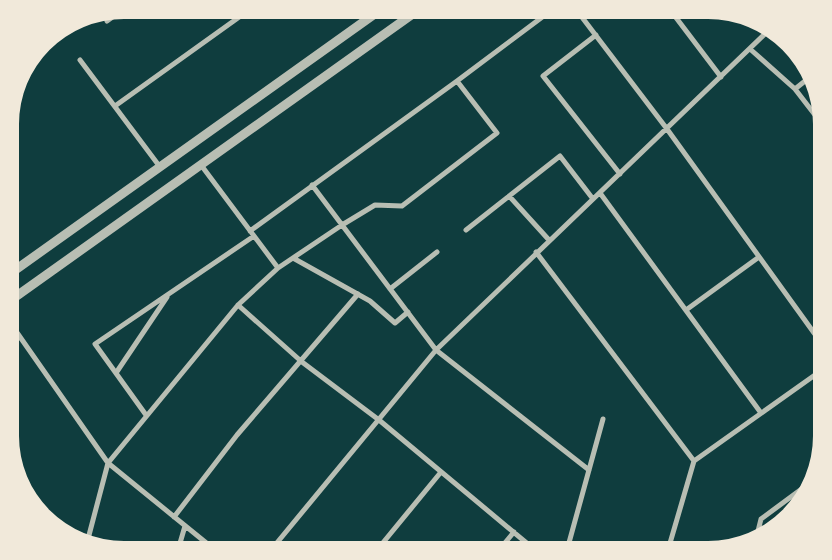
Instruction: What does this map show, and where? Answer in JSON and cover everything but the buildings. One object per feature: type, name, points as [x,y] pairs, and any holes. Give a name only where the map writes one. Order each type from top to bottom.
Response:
[{"type":"street","points":[[115,106],[236,19]]},
{"type":"street","points":[[19,267],[368,19]]},
{"type":"street","points":[[19,294],[406,19]]},
{"type":"street","points":[[250,231],[458,81],[540,19]]},
{"type":"street","points":[[583,19],[667,129],[813,332]]},
{"type":"street","points":[[678,19],[721,77]]},
{"type":"street","points":[[596,35],[543,76],[620,174]]},
{"type":"street","points":[[278,541],[436,350],[764,35]]},
{"type":"street","points":[[750,49],[795,89],[812,111]]},
{"type":"street","points":[[80,60],[160,167]]},
{"type":"street","points":[[89,536],[108,463],[238,305],[278,268],[342,225],[375,205],[402,206],[497,134],[458,81]]},
{"type":"street","points":[[795,89],[804,82]]},
{"type":"street","points":[[466,230],[560,156],[593,199]]},
{"type":"street","points":[[200,165],[278,268]]},
{"type":"street","points":[[312,185],[436,350],[589,470]]},
{"type":"street","points":[[600,193],[761,413]]},
{"type":"street","points":[[509,196],[549,240]]},
{"type":"street","points":[[146,415],[95,344],[254,236]]},
{"type":"street","points":[[390,289],[437,252]]},
{"type":"street","points":[[536,252],[694,461]]},
{"type":"street","points":[[686,310],[759,257]]},
{"type":"street","points":[[294,258],[370,301],[395,324],[408,312]]},
{"type":"street","points":[[116,373],[169,294]]},
{"type":"street","points":[[174,517],[236,436],[302,362],[358,294]]},
{"type":"street","points":[[238,305],[302,362],[379,420],[524,541]]},
{"type":"street","points":[[19,336],[108,463],[204,541]]},
{"type":"street","points":[[671,541],[694,461],[813,376]]},
{"type":"street","points":[[569,541],[602,420]]},
{"type":"street","points":[[385,541],[441,472]]},
{"type":"street","points":[[759,528],[761,519],[798,491]]},
{"type":"street","points":[[181,541],[185,526]]},
{"type":"street","points":[[506,541],[514,532]]}]
